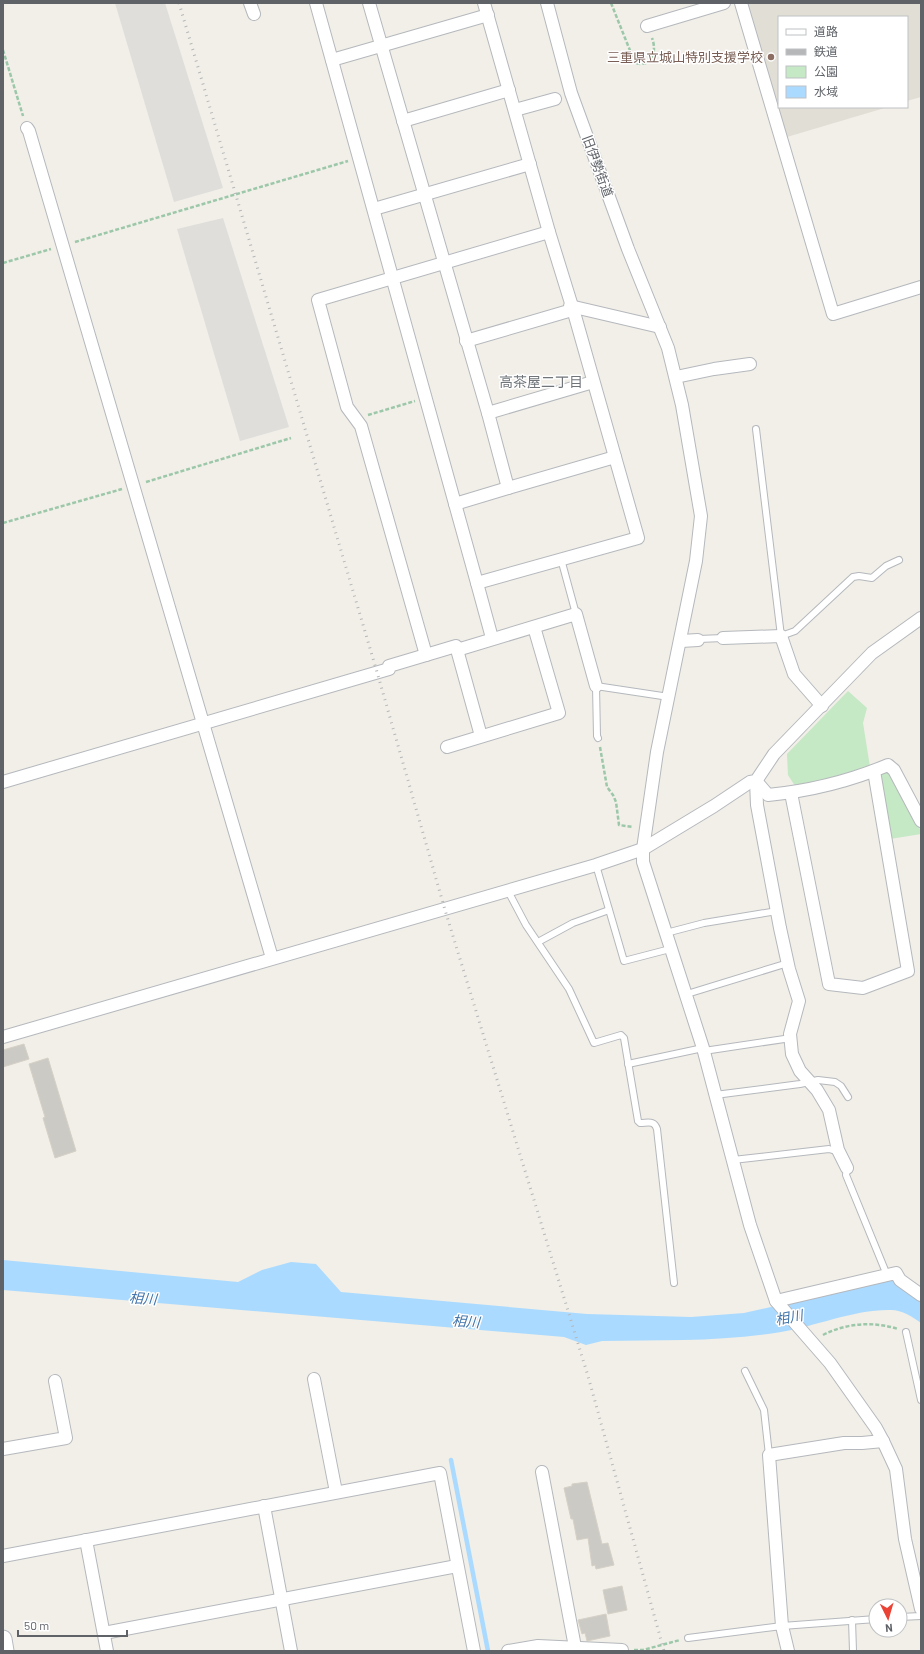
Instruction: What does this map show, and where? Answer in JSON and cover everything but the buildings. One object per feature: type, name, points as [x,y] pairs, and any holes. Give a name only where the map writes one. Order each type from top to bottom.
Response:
[{"type":"street","points":[[316,3],[394,279],[492,638]]},
{"type":"street","points":[[369,3],[443,264],[488,413],[508,488]]},
{"type":"street","points":[[477,583],[638,538],[484,3]]},
{"type":"street","name":"旧伊勢街道","points":[[548,3],[564,95],[668,348],[676,377],[689,441],[701,516],[696,561],[681,641],[657,752],[645,829],[643,862],[670,950],[704,1049],[750,1225],[776,1301]]},
{"type":"street","points":[[647,26],[724,3]]},
{"type":"street","points":[[741,3],[833,314],[921,287]]},
{"type":"street","points":[[332,60],[488,15]]},
{"type":"street","points":[[403,121],[509,90]]},
{"type":"street","points":[[515,110],[564,95]]},
{"type":"street","points":[[27,128],[205,722],[272,958]]},
{"type":"street","points":[[374,209],[530,164]]},
{"type":"street","points":[[426,655],[361,426],[347,407],[318,300],[394,279],[549,232]]},
{"type":"street","points":[[466,341],[571,308],[660,326]]},
{"type":"street","points":[[676,377],[714,369],[750,364]]},
{"type":"street","points":[[488,413],[593,382]]},
{"type":"street","points":[[455,504],[615,457]]},
{"type":"street","points":[[457,650],[492,638],[576,614],[596,686]]},
{"type":"street","points":[[847,1168],[839,1152],[834,1136],[829,1110],[817,1090],[800,1071],[792,1054],[790,1038],[799,1001],[788,963],[777,911],[757,805],[756,782],[774,754],[872,654],[921,618]]},
{"type":"street","points":[[447,747],[559,713],[534,627]]},
{"type":"street","points":[[723,638],[781,636],[794,674],[822,706]]},
{"type":"street","points":[[681,641],[698,640]]},
{"type":"street","points":[[3,782],[389,669],[389,666],[456,646],[482,736]]},
{"type":"street","points":[[3,1037],[508,891],[643,849],[714,806],[750,782],[756,782],[768,795],[791,793],[822,787],[874,771],[888,765],[894,770],[921,821]]},
{"type":"street","points":[[791,793],[829,984],[863,988],[908,971],[874,771]]},
{"type":"street","points":[[921,1295],[900,1280],[896,1273],[776,1301],[830,1363],[883,1440],[896,1469],[905,1539],[921,1609]]},
{"type":"street","points":[[314,1379],[336,1492]]},
{"type":"street","points":[[3,1449],[66,1438],[55,1381]]},
{"type":"street","points":[[788,1651],[782,1626],[769,1455],[844,1443],[862,1443],[883,1440]]},
{"type":"street","points":[[542,1472],[575,1647]]},
{"type":"street","points":[[3,1556],[440,1473],[474,1651]]},
{"type":"street","points":[[264,1506],[292,1651]]},
{"type":"street","points":[[86,1540],[107,1651]]},
{"type":"street","points":[[104,1633],[457,1566]]},
{"type":"street","points":[[3,1639],[5,1651]]},
{"type":"street","points":[[508,1651],[538,1646],[622,1650]]},
{"type":"lane","points":[[756,429],[781,636],[795,631],[853,577],[859,576],[872,578],[886,566],[899,560]]},
{"type":"lane","points":[[561,559],[576,614]]},
{"type":"lane","points":[[698,640],[723,638]]},
{"type":"lane","points":[[598,738],[596,686],[668,697]]},
{"type":"lane","points":[[596,864],[624,961],[670,950]]},
{"type":"lane","points":[[508,891],[526,925],[569,989],[594,1044],[623,1036],[638,1121],[640,1123],[652,1122],[655,1124],[657,1129],[674,1283]]},
{"type":"lane","points":[[538,942],[573,922],[609,910]]},
{"type":"lane","points":[[666,933],[704,923],[777,911]]},
{"type":"lane","points":[[686,994],[788,963]]},
{"type":"lane","points":[[628,1064],[704,1049],[790,1038]]},
{"type":"lane","points":[[715,1095],[827,1080],[835,1082],[841,1086],[848,1097]]},
{"type":"lane","points":[[733,1160],[829,1149],[839,1152]]},
{"type":"lane","points":[[847,1168],[846,1175],[887,1275]]},
{"type":"lane","points":[[906,1332],[921,1400]]},
{"type":"lane","points":[[745,1371],[764,1410],[769,1455]]},
{"type":"lane","points":[[908,1617],[921,1616]]},
{"type":"lane","points":[[688,1638],[782,1626],[868,1619]]},
{"type":"lane","points":[[852,1620],[853,1651]]},
{"type":"path","points":[[611,3],[632,59],[635,63],[641,65],[650,61],[654,49],[654,43],[647,26]]},
{"type":"path","points":[[3,50],[27,128]]},
{"type":"path","points":[[3,263],[359,157]]},
{"type":"path","points":[[356,419],[426,398]]},
{"type":"path","points":[[598,738],[607,787],[616,802],[619,825],[645,829]]},
{"type":"path","points":[[808,1339],[843,1327],[871,1324],[890,1327],[906,1332]]},
{"type":"path","points":[[622,1650],[643,1650],[688,1638]]},
{"type":"shaded area","points":[[115,3],[165,3],[223,188],[174,202]]},
{"type":"shaded area","name":"三重県立城山特別支援学校","points":[[747,3],[921,3],[921,97],[908,101],[908,16],[778,16],[778,107]]},
{"type":"shaded area","name":"三重県立城山特別支援学校","points":[[778,108],[885,108],[787,137]]},
{"type":"shaded area","points":[[223,218],[289,427],[240,441],[177,229]]},
{"type":"green space","points":[[848,691],[867,708],[863,723],[870,767],[797,789],[788,775],[787,754]]},
{"type":"green space","points":[[880,771],[891,771],[919,826],[921,834],[890,839]]},
{"type":"water","points":[[3,1260],[238,1282],[262,1270],[291,1262],[316,1264],[341,1292],[587,1314],[691,1317],[744,1313],[893,1280],[921,1289],[921,1323],[911,1316],[899,1311],[878,1310],[850,1315],[781,1332],[759,1335],[692,1340],[602,1341],[586,1345],[564,1337],[3,1290]]},
{"type":"waterway","name":"相川","points":[[451,1460],[488,1651]]},
{"type":"railway","points":[[179,3],[377,672],[445,910],[588,1376],[664,1651]]},
{"type":"place","name":"三重県立城山特別支援学校","points":[[771,57]]},
{"type":"district","name":"高茶屋二丁目","points":[[541,381]]}]
